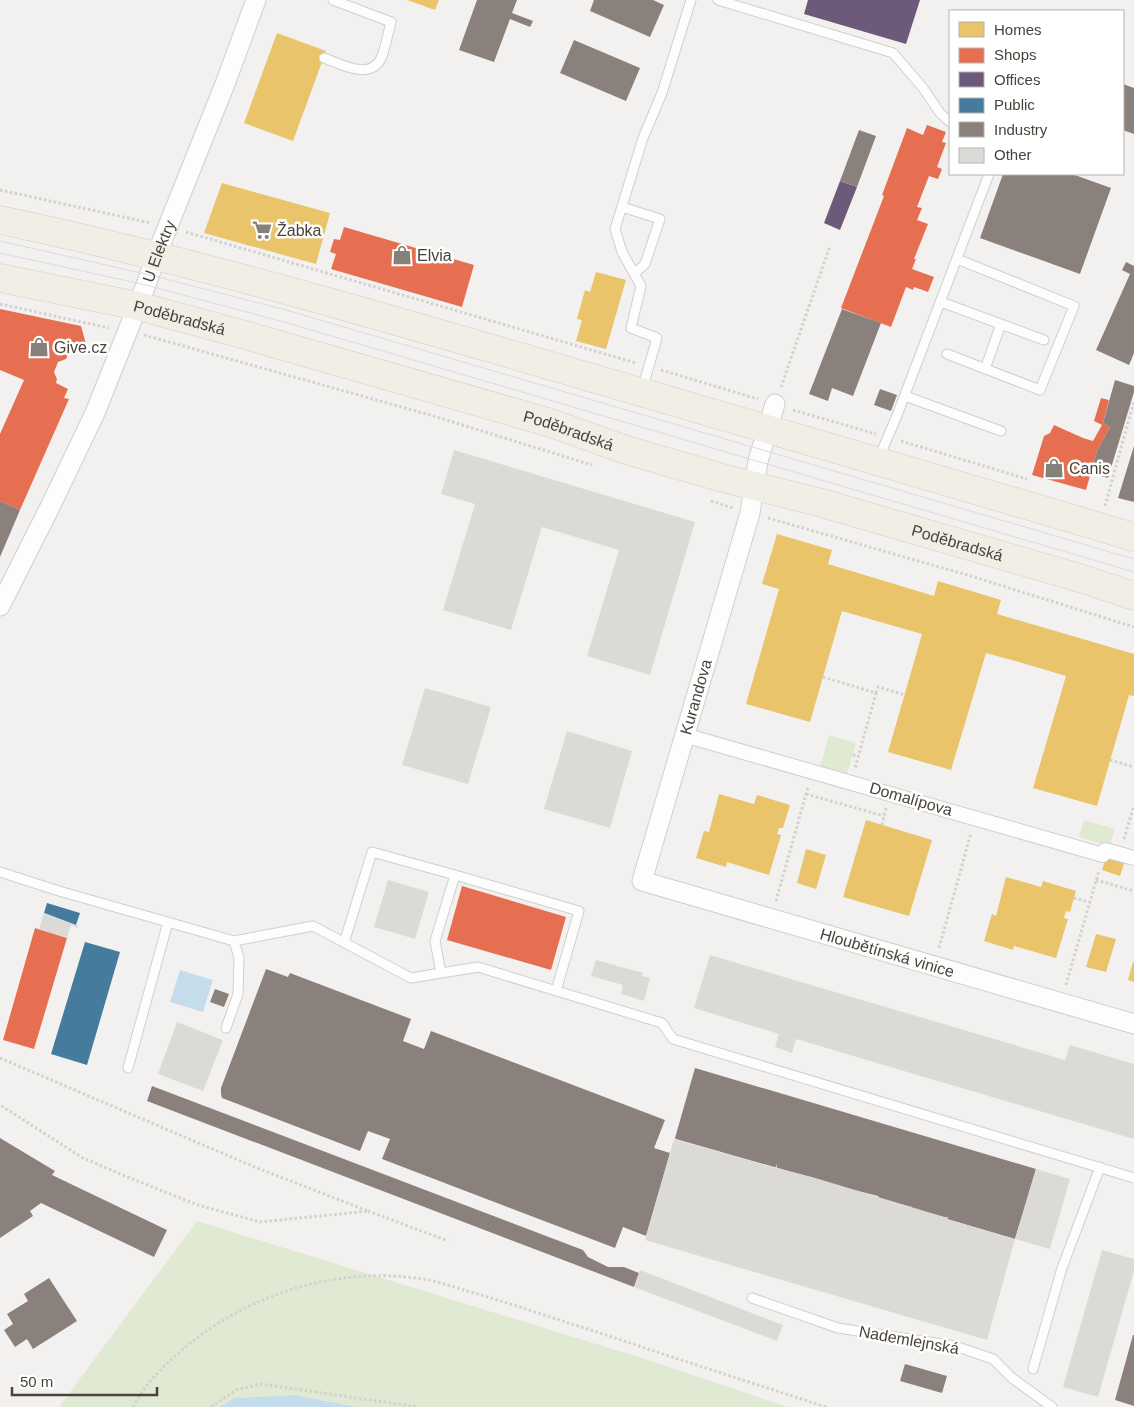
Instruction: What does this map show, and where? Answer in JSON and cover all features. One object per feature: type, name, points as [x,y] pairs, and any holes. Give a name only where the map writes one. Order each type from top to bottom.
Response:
[{"type":"main road","points":[[0,220],[156,256],[380,316],[641,392],[771,417],[877,462],[1134,537]]},
{"type":"main road","name":"Poděbradská","points":[[0,278],[138,306],[238,333],[541,420],[623,449],[822,503],[1083,579],[1134,596]]},
{"type":"street","name":"U Elektry","points":[[0,606],[49,509],[94,413],[128,332],[256,0]]},
{"type":"street","name":"Kurandova","points":[[642,882],[750,513],[758,461],[771,417]]},
{"type":"street","name":"Domalípova","points":[[684,735],[1103,855],[1105,850],[1134,858]]},
{"type":"street","name":"Hloubětínská vinice","points":[[642,882],[1134,1024]]},
{"type":"lane","points":[[324,58],[355,69],[370,70],[376,66],[382,57],[391,22],[333,0]]},
{"type":"lane","points":[[641,392],[657,338],[631,328],[641,286],[622,252],[615,229],[643,138],[662,93],[691,0]]},
{"type":"lane","points":[[718,0],[893,54],[923,88],[940,114],[949,121]]},
{"type":"lane","points":[[877,462],[905,396],[989,175]]},
{"type":"lane","points":[[622,207],[660,219],[645,264],[634,274]]},
{"type":"lane","points":[[947,354],[1040,390],[1074,306],[956,260]]},
{"type":"lane","points":[[941,302],[1044,340]]},
{"type":"lane","points":[[985,369],[1001,324]]},
{"type":"lane","points":[[905,396],[1002,431]]},
{"type":"lane","points":[[344,943],[372,852],[579,911],[556,991]]},
{"type":"lane","points":[[0,872],[234,941],[313,926],[411,978],[478,967],[662,1023],[673,1039],[1134,1178]]},
{"type":"lane","points":[[441,973],[435,941],[456,875]]},
{"type":"lane","points":[[128,1068],[168,922]]},
{"type":"lane","points":[[226,1028],[238,994],[239,958],[234,941]]},
{"type":"lane","points":[[1032,1369],[1062,1268],[1100,1167]]},
{"type":"lane","name":"Nademlejnská","points":[[752,1298],[838,1328],[955,1346],[993,1359],[1012,1378],[1052,1407]]},
{"type":"path","points":[[771,417],[830,246]]},
{"type":"path","points":[[0,304],[150,336],[430,415],[596,466]]},
{"type":"path","points":[[1106,503],[1134,401]]},
{"type":"path","points":[[707,500],[971,576],[1134,627]]},
{"type":"path","points":[[823,677],[876,693]]},
{"type":"path","points":[[851,782],[878,687],[905,695]]},
{"type":"path","points":[[853,754],[859,756]]},
{"type":"path","points":[[1110,760],[1134,767]]},
{"type":"path","points":[[776,902],[812,771]]},
{"type":"path","points":[[806,794],[884,816],[882,824]]},
{"type":"path","points":[[1120,854],[1134,805]]},
{"type":"path","points":[[940,948],[976,818]]},
{"type":"path","points":[[1066,985],[1103,855]]},
{"type":"path","points":[[1096,880],[1134,891]]},
{"type":"path","points":[[1074,898],[1090,902]]},
{"type":"path","points":[[0,1058],[257,1168],[448,1241]]},
{"type":"path","points":[[0,1105],[83,1158],[198,1205],[260,1222],[368,1211]]},
{"type":"path","points":[[133,1407],[146,1386],[182,1349],[204,1332],[239,1310],[282,1292],[328,1280],[381,1275],[424,1279],[485,1296],[826,1407]]},
{"type":"path","points":[[211,1407],[236,1390],[261,1384],[418,1407]]},
{"type":"green space","points":[[829,735],[856,743],[847,774],[820,767]]},
{"type":"green space","points":[[1084,820],[1115,829],[1110,846],[1079,837]]},
{"type":"green space","points":[[197,1221],[645,1359],[788,1407],[358,1407],[294,1395],[234,1398],[220,1407],[59,1407]]},
{"type":"water","points":[[180,970],[213,980],[203,1012],[170,1002]]},
{"type":"water","points":[[294,1395],[358,1407],[220,1407],[234,1398]]},
{"type":"building: Homes","points":[[407,0],[439,0],[435,10]]},
{"type":"building: Homes","points":[[277,33],[326,51],[293,141],[244,123]]},
{"type":"building: Homes","points":[[222,183],[330,213],[316,264],[204,233]]},
{"type":"building: Homes","points":[[596,272],[626,280],[606,349],[576,341],[582,320],[577,319],[585,290],[590,292]]},
{"type":"building: Homes","points":[[777,534],[832,550],[828,564],[934,596],[938,581],[1001,600],[997,614],[1134,654],[1134,696],[1129,695],[1097,806],[1033,788],[1066,676],[1019,662],[986,653],[951,770],[888,752],[922,634],[842,611],[810,722],[746,704],[779,589],[762,584]]},
{"type":"building: Homes","points":[[719,794],[754,804],[757,795],[790,805],[783,828],[779,828],[777,834],[781,835],[769,875],[727,862],[726,867],[696,858],[704,831],[709,832]]},
{"type":"building: Homes","points":[[866,820],[932,840],[909,916],[843,897]]},
{"type":"building: Homes","points":[[806,849],[826,855],[816,889],[797,883]]},
{"type":"building: Homes","points":[[1106,857],[1124,863],[1120,876],[1102,870]]},
{"type":"building: Homes","points":[[1006,877],[1041,887],[1043,881],[1076,891],[1070,912],[1066,911],[1064,918],[1068,919],[1056,958],[1014,946],[1013,950],[984,941],[992,914],[996,916]]},
{"type":"building: Homes","points":[[1096,934],[1116,939],[1106,972],[1086,967]]},
{"type":"building: Homes","points":[[1134,962],[1134,982],[1128,980]]},
{"type":"building: Shops","points":[[927,125],[946,132],[942,142],[946,143],[937,167],[942,169],[938,179],[929,176],[917,207],[922,208],[917,220],[928,224],[912,269],[934,277],[928,292],[914,287],[913,290],[906,287],[891,327],[841,308],[884,196],[882,195],[907,128],[923,135]]},
{"type":"building: Shops","points":[[344,227],[474,265],[462,307],[331,269],[336,254],[330,252],[334,239],[340,240]]},
{"type":"building: Shops","points":[[0,309],[81,326],[86,344],[70,350],[66,359],[58,362],[54,372],[57,379],[56,383],[68,389],[64,398],[69,399],[20,510],[0,501],[0,434],[24,380],[0,370]]},
{"type":"building: Shops","points":[[1101,398],[1109,400],[1103,423],[1110,427],[1097,451],[1086,490],[1032,475],[1044,436],[1050,433],[1054,425],[1093,441],[1102,425],[1094,421]]},
{"type":"building: Shops","points":[[462,886],[566,917],[551,970],[447,940]]},
{"type":"building: Shops","points":[[35,928],[67,938],[34,1049],[3,1040]]},
{"type":"building: Offices","points":[[808,0],[920,0],[906,44],[804,14]]},
{"type":"building: Offices","points":[[840,181],[857,187],[840,230],[824,223]]},
{"type":"building: Public","points":[[47,903],[80,913],[76,925],[44,913]]},
{"type":"building: Public","points":[[85,942],[120,952],[87,1065],[51,1054]]},
{"type":"building: Industry","points":[[477,0],[517,0],[512,13],[533,21],[530,27],[510,19],[494,62],[459,50]]},
{"type":"building: Industry","points":[[594,0],[653,0],[664,5],[650,37],[590,11]]},
{"type":"building: Industry","points":[[574,40],[640,68],[626,101],[560,73]]},
{"type":"building: Industry","points":[[1124,84],[1134,88],[1134,134],[1124,130]]},
{"type":"building: Industry","points":[[859,130],[876,136],[857,187],[840,181]]},
{"type":"building: Industry","points":[[1003,175],[1075,175],[1111,188],[1080,274],[980,238]]},
{"type":"building: Industry","points":[[1126,262],[1134,266],[1134,353],[1129,365],[1096,350],[1130,274],[1122,270]]},
{"type":"building: Industry","points":[[842,309],[881,323],[853,396],[832,388],[828,401],[809,394]]},
{"type":"building: Industry","points":[[1115,380],[1134,386],[1134,392],[1108,478],[1091,473],[1097,451],[1110,427],[1103,423]]},
{"type":"building: Industry","points":[[880,389],[897,395],[891,411],[874,405]]},
{"type":"building: Industry","points":[[1134,446],[1134,502],[1118,498]]},
{"type":"building: Industry","points":[[0,501],[20,510],[0,557]]},
{"type":"building: Industry","points":[[266,969],[288,977],[290,973],[411,1019],[403,1041],[424,1049],[431,1031],[665,1120],[654,1148],[670,1153],[646,1236],[623,1227],[615,1248],[382,1159],[390,1139],[368,1131],[360,1151],[222,1098],[221,1088]]},
{"type":"building: Industry","points":[[215,989],[229,994],[224,1007],[210,1002]]},
{"type":"building: Industry","points":[[695,1068],[1036,1169],[1015,1239],[947,1219],[948,1217],[879,1198],[878,1196],[676,1139]]},
{"type":"building: Industry","points":[[152,1086],[583,1250],[588,1257],[608,1267],[624,1267],[639,1273],[634,1287],[147,1101]]},
{"type":"building: Industry","points":[[0,1138],[55,1171],[52,1175],[167,1230],[154,1257],[41,1203],[30,1211],[33,1216],[0,1238]]},
{"type":"building: Industry","points":[[49,1278],[77,1321],[33,1349],[27,1339],[15,1347],[4,1330],[13,1324],[7,1314],[28,1301],[24,1294]]},
{"type":"building: Industry","points":[[1134,1335],[1134,1406],[1115,1400]]},
{"type":"building: Industry","points":[[905,1364],[947,1376],[942,1393],[900,1381]]},
{"type":"building: Other","points":[[454,450],[695,522],[650,675],[587,656],[619,550],[542,527],[511,630],[443,610],[475,504],[441,494]]},
{"type":"building: Other","points":[[425,688],[491,707],[468,784],[402,765]]},
{"type":"building: Other","points":[[567,731],[632,751],[610,828],[544,809]]},
{"type":"building: Other","points":[[388,880],[429,892],[415,939],[374,927]]},
{"type":"building: Other","points":[[44,913],[78,926],[78,928],[71,925],[67,938],[39,929]]},
{"type":"building: Other","points":[[710,955],[1065,1060],[1070,1045],[1134,1064],[1134,1139],[796,1039],[792,1053],[775,1047],[779,1034],[694,1008]]},
{"type":"building: Other","points":[[596,960],[643,973],[642,976],[650,978],[644,1001],[621,994],[623,985],[591,976]]},
{"type":"building: Other","points":[[177,1022],[223,1040],[203,1091],[158,1074]]},
{"type":"building: Other","points":[[674,1139],[775,1168],[777,1164],[777,1168],[948,1217],[947,1219],[1015,1239],[987,1340],[645,1240]]},
{"type":"building: Other","points":[[1036,1169],[1070,1179],[1050,1249],[1015,1239]]},
{"type":"building: Other","points":[[1102,1250],[1134,1259],[1134,1271],[1098,1397],[1063,1387]]},
{"type":"building: Other","points":[[640,1270],[783,1325],[777,1341],[634,1287]]},
{"type":"tram line","points":[[0,241],[150,275],[286,310],[1134,559]]},
{"type":"tram line","points":[[0,253],[146,285],[284,322],[1134,572]]},
{"type":"place","name":"Žabka","points":[[262,230]]},
{"type":"place","name":"Elvia","points":[[402,255]]},
{"type":"place","name":"Give.cz","points":[[39,347]]},
{"type":"place","name":"Canis","points":[[1054,468]]}]
